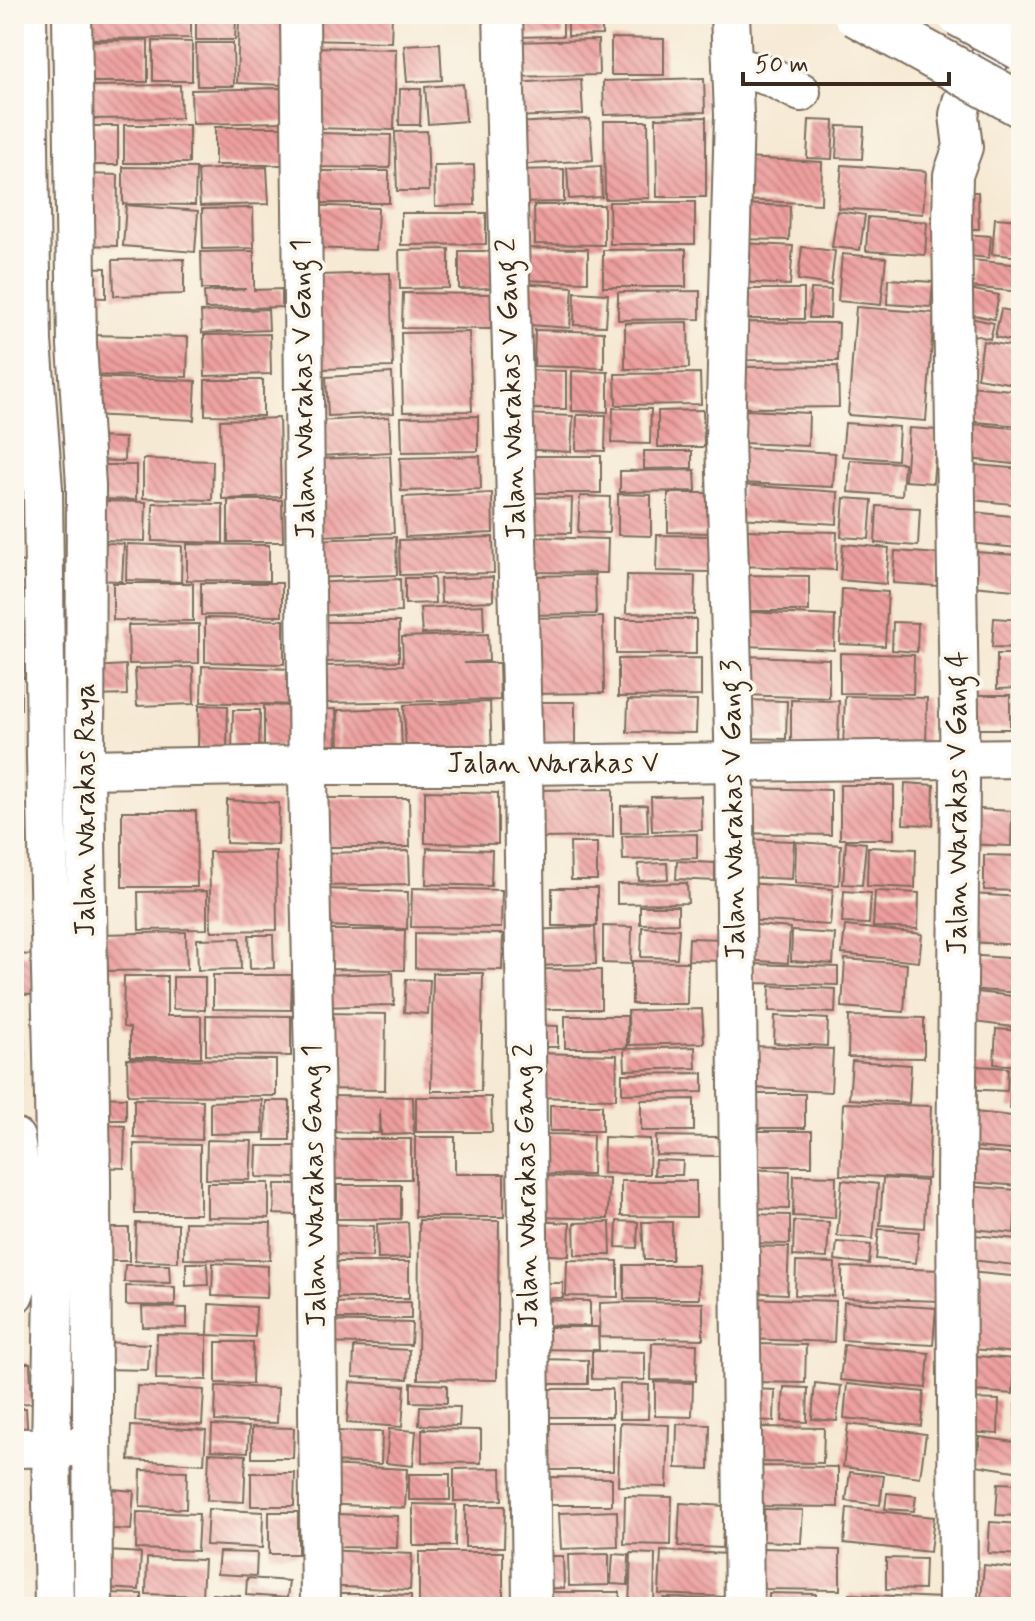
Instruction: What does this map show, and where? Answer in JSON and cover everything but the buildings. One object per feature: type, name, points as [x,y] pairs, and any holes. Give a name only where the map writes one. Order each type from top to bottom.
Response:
[{"type":"highway","points":[[856,14],[1021,105]]},
{"type":"highway","points":[[959,14],[1021,48]]},
{"type":"street","points":[[27,14],[46,342]]},
{"type":"street","name":"Jalan Warakas Raya","points":[[72,14],[46,342],[53,489],[85,769],[63,1183],[60,1447],[93,1607]]},
{"type":"street","name":"Jalan Warakas V Gang 1","points":[[300,14],[308,765]]},
{"type":"street","name":"Jalan Warakas V Gang 2","points":[[503,14],[523,765]]},
{"type":"street","name":"Jalan Warakas V Gang 3","points":[[730,14],[734,115],[725,439],[733,762],[744,1607]]},
{"type":"street","name":"Jalan Warakas V Gang 4","points":[[958,1607],[956,1180],[960,758],[953,175],[963,147],[959,115],[962,102],[1008,27],[1011,14]]},
{"type":"street","points":[[732,65],[771,77],[801,92]]},
{"type":"street","points":[[14,1294],[22,1271],[27,1228],[63,1183],[46,758],[53,489]]},
{"type":"street","name":"Jalan Warakas V","points":[[85,769],[1021,758]]},
{"type":"street","name":"Jalan Warakas Gang 1","points":[[308,765],[320,1607]]},
{"type":"street","name":"Jalan Warakas Gang 2","points":[[523,765],[532,1607]]},
{"type":"street","points":[[15,1138],[63,1183]]},
{"type":"street","points":[[54,1607],[60,1447]]},
{"type":"waterway","points":[[63,586],[67,821]]},
{"type":"waterway","points":[[72,1330],[73,1372]]}]
